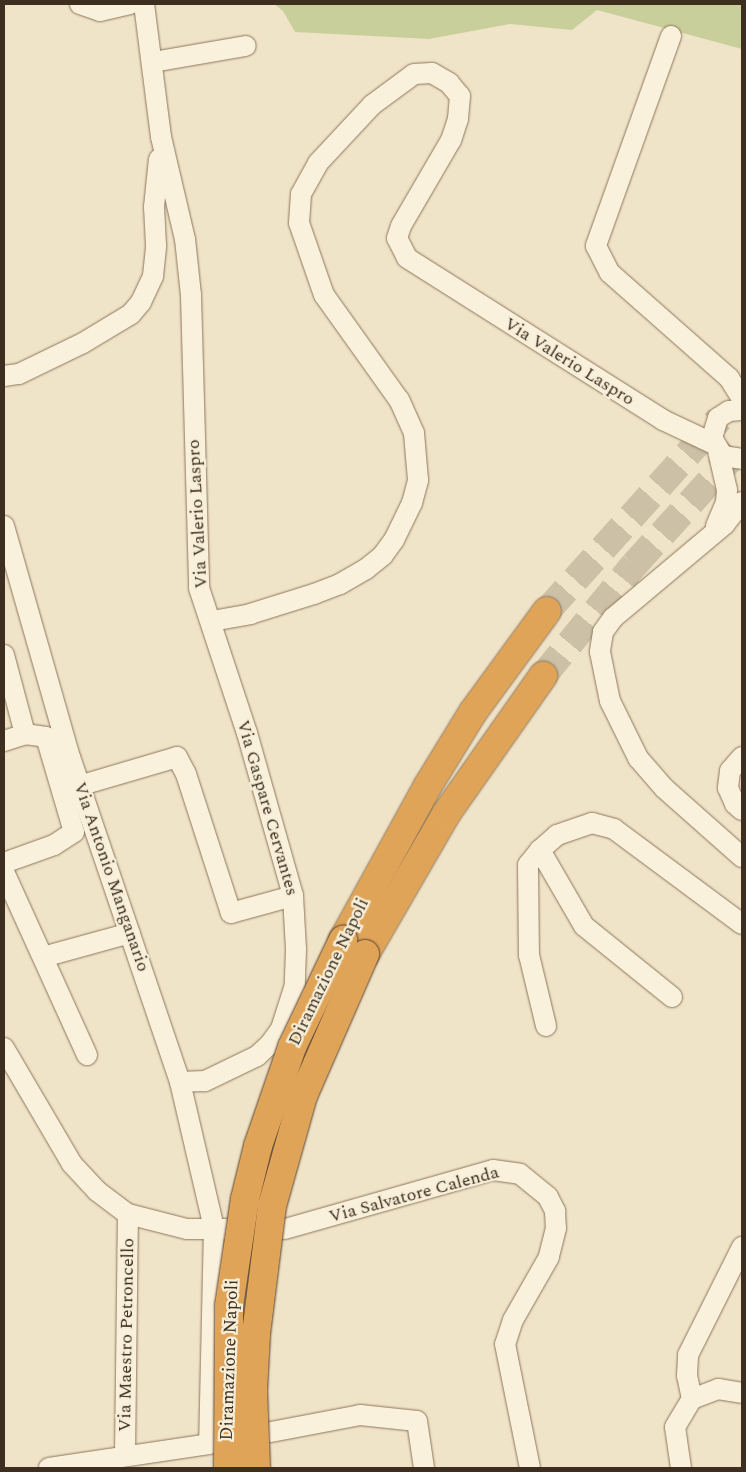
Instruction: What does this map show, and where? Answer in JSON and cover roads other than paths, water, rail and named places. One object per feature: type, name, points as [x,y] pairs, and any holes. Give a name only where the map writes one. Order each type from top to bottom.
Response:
[{"type":"highway","name":"Diramazione Napoli","points":[[256,1468],[253,1391],[256,1334],[272,1206],[303,1096],[354,947],[427,787],[473,712],[547,611]]},
{"type":"highway","name":"Diramazione Napoli","points":[[228,1468],[229,1306],[245,1199],[258,1146],[292,1047],[354,947],[542,676]]},
{"type":"street","points":[[80,4],[100,11],[130,4]]},
{"type":"street","points":[[4,376],[19,374],[84,343],[131,314],[141,302],[153,276],[156,245],[154,207],[161,137],[153,62],[144,4]]},
{"type":"street","points":[[671,36],[596,246],[610,273],[729,378],[734,408]]},
{"type":"street","points":[[153,62],[246,46]]},
{"type":"street","name":"Via Valerio Laspro","points":[[161,137],[185,239],[191,295],[199,588],[212,621],[250,614],[340,584],[383,556],[410,510],[418,480],[414,433],[399,400],[324,295],[299,224],[301,194],[318,163],[372,104],[414,74],[432,73],[449,83],[460,96],[458,119],[451,140],[401,226],[398,238],[407,258],[663,420],[730,456]]},
{"type":"street","points":[[663,420],[700,421],[734,408]]},
{"type":"street","points":[[711,534],[726,503],[730,456],[712,430],[734,408]]},
{"type":"street","points":[[742,502],[725,524],[612,618],[603,632],[600,652],[610,701],[638,758],[664,788],[742,857]]},
{"type":"street","name":"Via Antonio Manganario","points":[[4,526],[7,563],[70,757],[82,785],[180,1082],[222,1229],[209,1444],[125,1456]]},
{"type":"street","name":"Via Gaspare Cervantes","points":[[180,1082],[205,1081],[257,1056],[281,1029],[295,985],[293,896],[212,621]]},
{"type":"street","points":[[4,655],[25,734]]},
{"type":"street","points":[[4,740],[25,734],[46,737],[74,832],[54,845],[4,863]]},
{"type":"street","points":[[82,785],[177,757],[186,774],[231,913],[293,896]]},
{"type":"street","points":[[742,757],[730,771],[728,788],[735,804],[742,810]]},
{"type":"street","points":[[546,1026],[529,955],[528,864],[557,835],[592,823],[614,829],[742,924]]},
{"type":"street","points":[[540,850],[584,926],[672,997]]},
{"type":"street","points":[[4,872],[87,1056]]},
{"type":"street","points":[[43,957],[130,933]]},
{"type":"street","points":[[4,1048],[72,1164],[97,1191],[128,1214],[187,1229],[222,1229]]},
{"type":"street","name":"Via Salvatore Calenda","points":[[285,1228],[493,1170],[520,1174],[548,1197],[555,1211],[556,1228],[549,1257],[516,1312],[505,1344],[530,1468]]},
{"type":"street","name":"Via Maestro Petroncello","points":[[125,1456],[128,1214]]},
{"type":"street","points":[[692,1399],[687,1376],[688,1355],[735,1273],[742,1247]]},
{"type":"street","points":[[680,1468],[675,1427],[692,1399],[718,1389],[742,1393]]},
{"type":"street","points":[[271,1432],[360,1416],[417,1421],[424,1468]]},
{"type":"street","points":[[50,1468],[125,1456]]},
{"type":"tunnel","points":[[547,611],[719,419]]},
{"type":"tunnel","points":[[543,676],[634,565],[742,446]]}]
